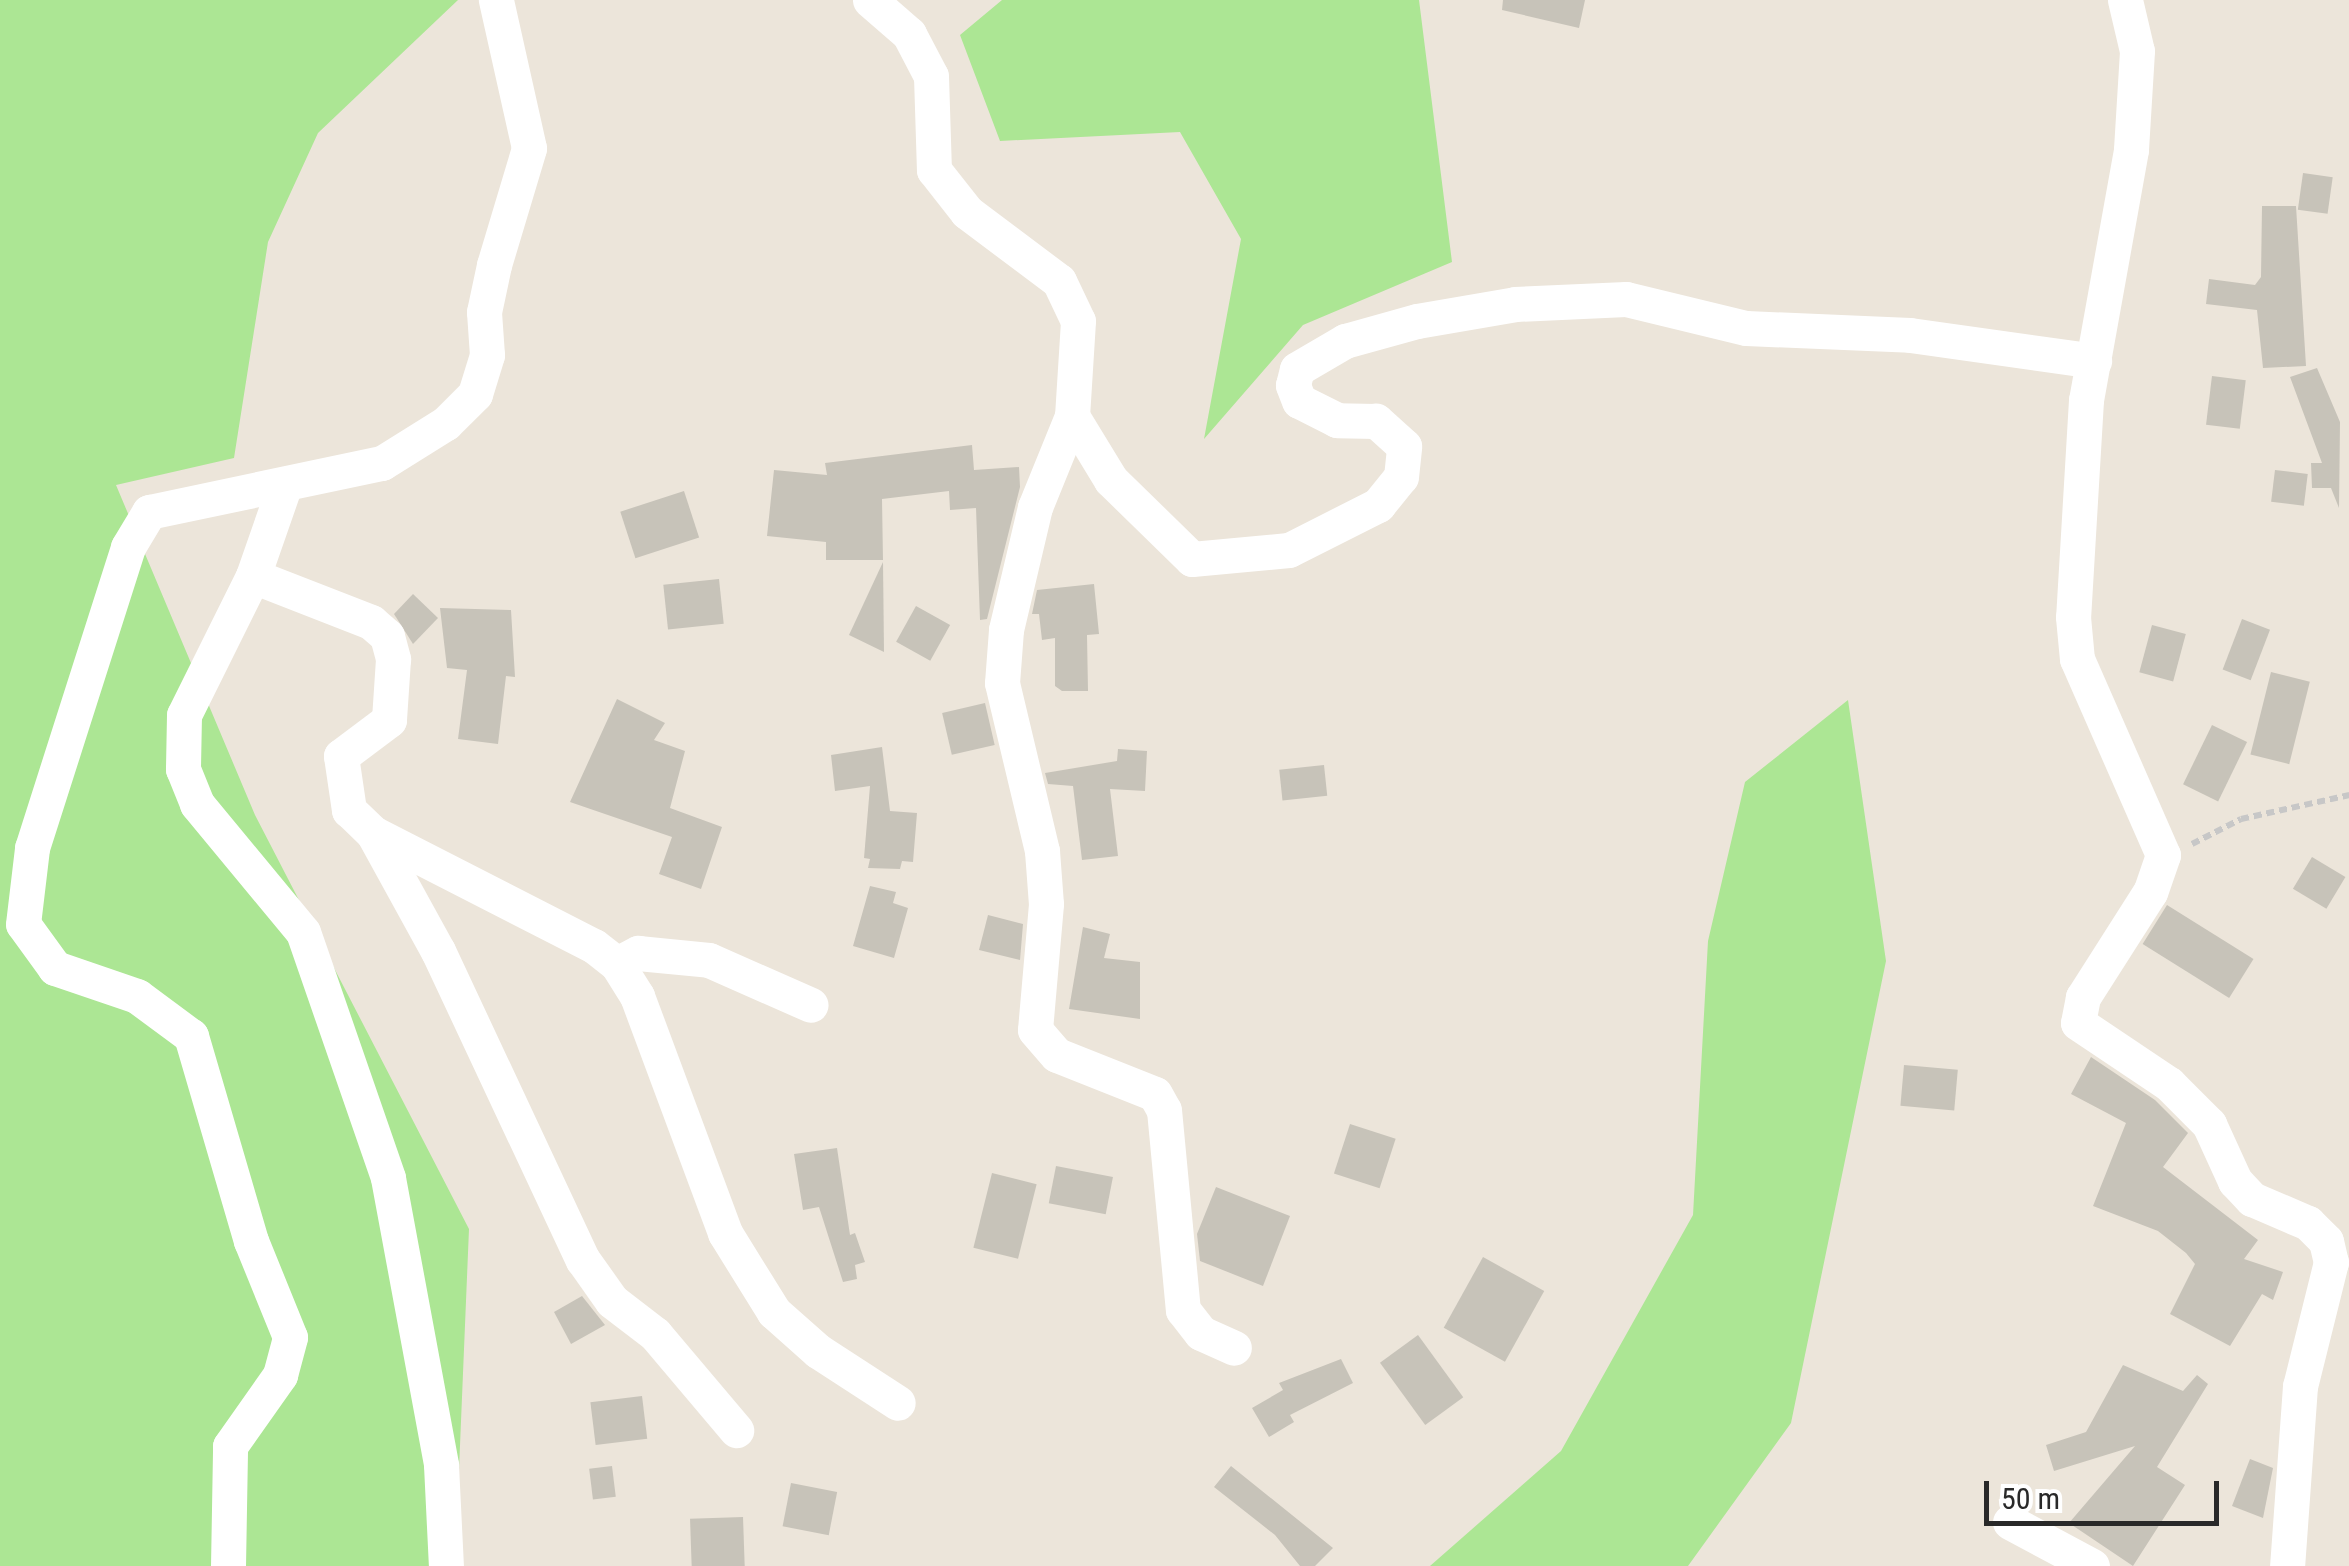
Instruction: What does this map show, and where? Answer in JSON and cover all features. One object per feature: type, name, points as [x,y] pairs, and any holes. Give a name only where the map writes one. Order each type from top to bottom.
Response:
[{"type":"street","points":[[228,1566],[230,1446],[280,1374],[290,1337],[251,1241],[191,1036],[137,996],[55,968],[23,924],[32,848],[128,548],[149,512],[284,487],[382,463],[446,423],[475,394],[488,355],[484,312],[494,265],[529,148],[496,0]]},
{"type":"street","points":[[870,0],[909,34],[930,76],[934,170],[967,212],[1059,281],[1078,320],[1072,416],[1035,506],[1006,630],[1002,683],[1042,851],[1046,904],[1035,1030],[1057,1054],[1156,1094],[1164,1110],[1183,1310],[1200,1333],[1234,1348]]},
{"type":"street","points":[[2125,0],[2138,52],[2131,150],[2094,361],[2075,553],[2077,660],[2163,855],[2150,892],[2084,997],[2078,1023],[2169,1084],[2209,1124],[2235,1181],[2252,1198],[2308,1224],[2326,1241],[2332,1262],[2300,1386],[2287,1566]]},
{"type":"street","points":[[1072,416],[1111,480],[1151,525],[1192,559],[1237,558],[1289,550],[1336,528],[1378,505],[1400,477],[1404,446],[1376,421],[1337,420],[1299,400],[1294,385],[1298,369],[1345,341],[1418,321],[1515,304],[1626,299],[1746,328],[1838,328],[2094,361]]},
{"type":"street","points":[[284,487],[253,576],[184,716],[183,769],[197,804],[303,932],[388,1178],[441,1465],[446,1566]]},
{"type":"street","points":[[253,576],[372,622],[387,636],[393,660],[390,720],[341,756],[349,810],[373,833],[617,964],[637,996],[725,1233],[774,1312],[818,1351],[898,1403]]},
{"type":"street","points":[[373,833],[438,950],[583,1260],[612,1301],[655,1334],[736,1430]]},
{"type":"street","points":[[617,964],[638,953],[709,960],[811,1005]]},
{"type":"street","points":[[2010,1522],[2092,1566]]},
{"type":"path","points":[[2163,855],[2241,819],[2349,795]]},
{"type":"green space","points":[[0,0],[458,0],[318,133],[268,242],[234,458],[116,485],[255,815],[469,1229],[455,1566],[0,1566]]},
{"type":"green space","points":[[1002,0],[1419,0],[1452,262],[1303,325],[1204,439],[1241,239],[1180,132],[1000,141],[960,35]]},
{"type":"green space","points":[[1848,700],[1886,961],[1791,1423],[1688,1566],[1430,1566],[1561,1451],[1693,1215],[1708,941],[1745,782]]},
{"type":"building","points":[[1503,0],[1585,0],[1579,28],[1502,10]]},
{"type":"building","points":[[2303,173],[2333,177],[2328,214],[2298,210]]},
{"type":"building","points":[[2262,206],[2296,206],[2306,366],[2263,368],[2257,310],[2206,304],[2209,279],[2255,285],[2261,277]]},
{"type":"building","points":[[2317,368],[2340,422],[2339,508],[2331,488],[2312,488],[2311,463],[2322,463],[2290,377]]},
{"type":"building","points":[[2212,376],[2246,380],[2240,429],[2206,425]]},
{"type":"building","points":[[972,445],[974,470],[1019,467],[1020,487],[987,619],[980,620],[976,508],[950,510],[949,491],[882,499],[883,560],[826,560],[826,542],[767,536],[774,470],[827,475],[825,463]]},
{"type":"building","points":[[2275,470],[2308,474],[2304,506],[2271,502]]},
{"type":"building","points":[[684,491],[699,538],[635,558],[620,512]]},
{"type":"building","points":[[883,562],[884,652],[849,635]]},
{"type":"building","points":[[719,579],[724,624],[668,630],[663,585]]},
{"type":"building","points":[[1094,584],[1099,634],[1087,635],[1088,691],[1062,691],[1055,686],[1055,638],[1042,640],[1039,614],[1032,614],[1037,590]]},
{"type":"building","points":[[413,594],[438,618],[413,644],[394,614]]},
{"type":"building","points":[[916,606],[950,625],[930,661],[896,642]]},
{"type":"building","points":[[440,608],[511,610],[515,677],[506,676],[498,744],[458,739],[467,670],[447,668]]},
{"type":"building","points":[[2242,619],[2270,630],[2251,680],[2223,669]]},
{"type":"building","points":[[2152,625],[2186,634],[2173,681],[2139,672]]},
{"type":"building","points":[[2271,672],[2310,682],[2289,764],[2250,754]]},
{"type":"building","points":[[617,699],[665,723],[654,740],[685,751],[670,808],[722,827],[701,889],[659,874],[672,837],[570,802]]},
{"type":"building","points":[[985,703],[995,745],[952,755],[942,713]]},
{"type":"building","points":[[2212,725],[2247,742],[2218,801],[2183,784]]},
{"type":"building","points":[[882,747],[890,811],[917,813],[913,862],[902,861],[900,869],[868,868],[870,859],[864,858],[870,786],[835,791],[831,755]]},
{"type":"building","points":[[1118,749],[1147,751],[1145,791],[1110,789],[1118,856],[1082,860],[1073,786],[1048,784],[1045,773],[1117,761]]},
{"type":"building","points":[[1324,765],[1327,796],[1282,801],[1279,770]]},
{"type":"building","points":[[2312,857],[2345,877],[2326,909],[2293,889]]},
{"type":"building","points":[[870,886],[896,892],[893,903],[908,908],[894,958],[853,946]]},
{"type":"building","points":[[2167,905],[2254,959],[2229,998],[2143,944]]},
{"type":"building","points":[[988,915],[1023,924],[1020,960],[979,950]]},
{"type":"building","points":[[1083,927],[1110,934],[1104,958],[1140,962],[1140,1019],[1069,1009]]},
{"type":"building","points":[[2091,1057],[2155,1100],[2188,1133],[2163,1167],[2258,1240],[2244,1259],[2283,1272],[2273,1300],[2262,1294],[2230,1346],[2170,1314],[2195,1264],[2186,1253],[2158,1231],[2093,1206],[2126,1123],[2071,1094]]},
{"type":"building","points":[[1904,1065],[1958,1070],[1954,1111],[1900,1106]]},
{"type":"building","points":[[1350,1124],[1396,1139],[1380,1188],[1334,1173]]},
{"type":"building","points":[[837,1148],[850,1235],[855,1233],[865,1262],[855,1265],[857,1279],[843,1282],[819,1207],[803,1210],[794,1154]]},
{"type":"building","points":[[1056,1166],[1113,1177],[1106,1214],[1049,1203]]},
{"type":"building","points":[[992,1173],[1037,1184],[1018,1259],[973,1248]]},
{"type":"building","points":[[1216,1187],[1290,1216],[1263,1286],[1200,1261],[1197,1234]]},
{"type":"building","points":[[1483,1257],[1544,1291],[1505,1362],[1444,1328]]},
{"type":"building","points":[[582,1296],[605,1325],[571,1344],[554,1312]]},
{"type":"building","points":[[1418,1335],[1463,1397],[1425,1425],[1380,1363]]},
{"type":"building","points":[[1341,1359],[1353,1383],[1290,1415],[1294,1422],[1269,1437],[1252,1408],[1283,1390],[1279,1383]]},
{"type":"building","points":[[2123,1365],[2183,1391],[2197,1375],[2208,1384],[2157,1467],[2185,1485],[2133,1566],[2069,1523],[2135,1446],[2054,1471],[2046,1445],[2086,1432]]},
{"type":"building","points":[[642,1396],[647,1439],[596,1445],[590,1402]]},
{"type":"building","points":[[2250,1459],[2273,1468],[2263,1518],[2232,1506]]},
{"type":"building","points":[[612,1466],[616,1497],[593,1500],[589,1469]]},
{"type":"building","points":[[1231,1466],[1333,1548],[1315,1566],[1300,1566],[1275,1535],[1214,1487]]},
{"type":"building","points":[[791,1483],[837,1492],[829,1535],[783,1526]]},
{"type":"building","points":[[743,1517],[745,1566],[692,1566],[690,1519]]}]
